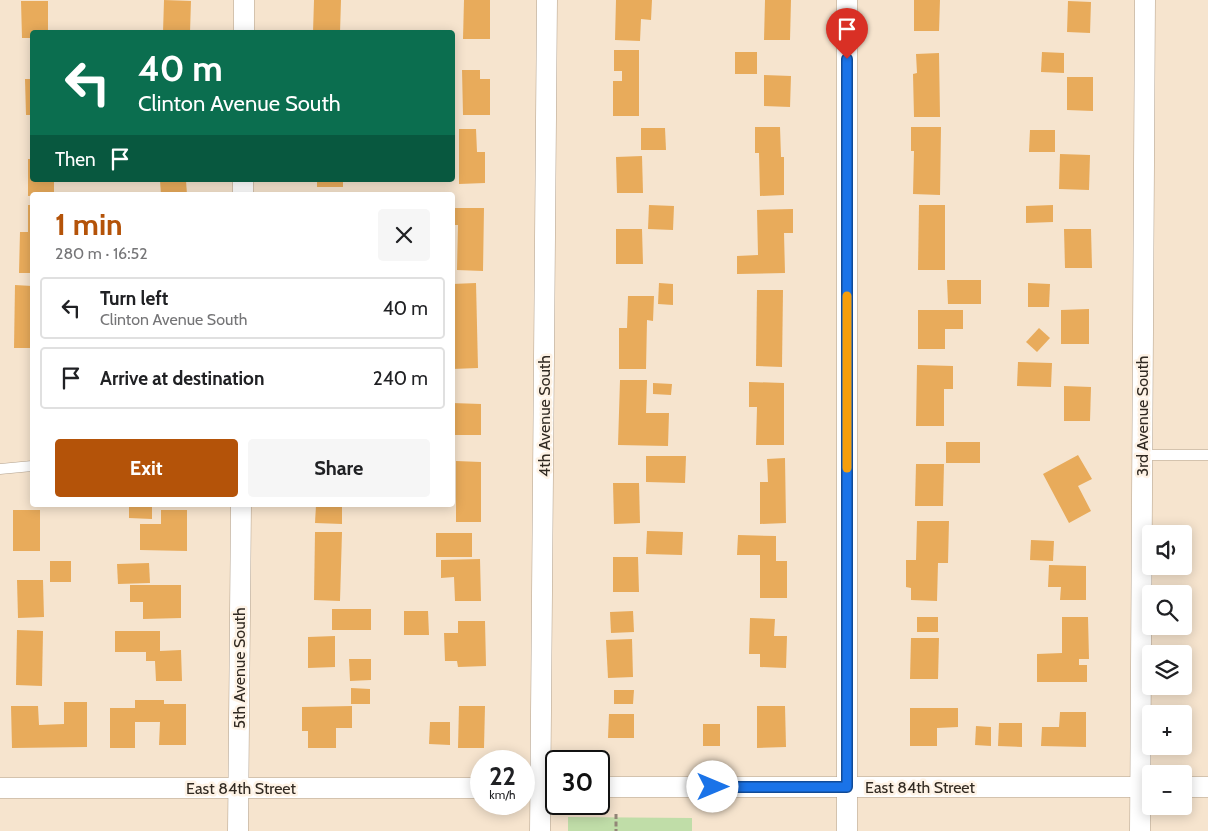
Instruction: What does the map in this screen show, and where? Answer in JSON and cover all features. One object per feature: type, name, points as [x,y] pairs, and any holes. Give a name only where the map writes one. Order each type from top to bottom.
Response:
[{"type":"street","points":[[244,0],[244,30]]},
{"type":"street","name":"4th Avenue South","points":[[540,831],[547,0]]},
{"type":"street","points":[[847,0],[847,831]]},
{"type":"street","name":"3rd Avenue South","points":[[1145,0],[1142,455],[1146,765]]},
{"type":"street","name":"5th Avenue South","points":[[238,831],[241,507]]},
{"type":"street","name":"East 84th Street","points":[[610,788],[1142,787]]},
{"type":"street","points":[[1192,787],[1208,787]]},
{"type":"street","name":"East 84th Street","points":[[0,788],[470,788]]},
{"type":"street","name":"3rd Avenue South","points":[[1140,831],[1142,815]]},
{"type":"lane","points":[[1142,455],[1208,455]]},
{"type":"lane","points":[[0,469],[30,466]]},
{"type":"path","points":[[616,814],[616,831]]},
{"type":"green space","points":[[568,817],[692,818],[692,831],[568,831]]},
{"type":"building","points":[[164,0],[191,1],[190,30],[163,30]]},
{"type":"building","points":[[314,0],[341,0],[340,30],[313,30]]},
{"type":"building","points":[[464,0],[490,0],[490,39],[463,39]]},
{"type":"building","points":[[616,0],[652,0],[651,20],[641,19],[640,41],[615,40]]},
{"type":"building","points":[[765,0],[791,0],[790,40],[764,40]]},
{"type":"building","points":[[914,0],[940,0],[939,31],[914,31]]},
{"type":"building","points":[[21,1],[48,1],[48,30],[30,30],[30,38],[22,38]]},
{"type":"building","points":[[1068,1],[1091,2],[1090,33],[1067,32]]},
{"type":"building","points":[[614,50],[639,50],[639,116],[613,116],[613,81],[622,81],[622,71],[614,71]]},
{"type":"building","points":[[735,52],[757,52],[757,74],[735,74]]},
{"type":"building","points":[[1042,52],[1064,53],[1064,73],[1041,72]]},
{"type":"building","points":[[939,53],[940,117],[914,117],[913,74],[917,73],[916,54]]},
{"type":"building","points":[[462,70],[480,70],[480,79],[490,79],[490,115],[463,115]]},
{"type":"building","points":[[764,75],[791,76],[790,107],[764,106]]},
{"type":"building","points":[[1067,77],[1093,77],[1093,111],[1067,110]]},
{"type":"building","points":[[25,79],[30,79],[30,115],[26,115]]},
{"type":"building","points":[[755,127],[780,127],[781,157],[784,157],[784,195],[760,196],[759,153],[755,153]]},
{"type":"building","points":[[911,127],[941,127],[940,195],[913,194],[914,151],[911,151]]},
{"type":"building","points":[[641,128],[665,128],[666,150],[641,150]]},
{"type":"building","points":[[459,129],[476,129],[477,152],[485,152],[485,183],[459,184]]},
{"type":"building","points":[[1030,130],[1055,130],[1055,152],[1029,152]]},
{"type":"building","points":[[1060,154],[1090,155],[1089,190],[1059,189]]},
{"type":"building","points":[[642,156],[643,193],[617,193],[616,157]]},
{"type":"building","points":[[28,159],[30,159],[30,182],[54,182],[54,192],[30,192],[30,196],[28,196]]},
{"type":"building","points":[[160,182],[186,182],[187,192],[161,192]]},
{"type":"building","points":[[317,182],[343,182],[343,187],[317,187]]},
{"type":"building","points":[[28,205],[30,205],[30,273],[19,273],[20,232],[28,232]]},
{"type":"building","points":[[649,205],[674,206],[673,230],[648,229]]},
{"type":"building","points":[[919,205],[945,205],[945,270],[918,270]]},
{"type":"building","points":[[1053,205],[1053,222],[1026,223],[1026,206]]},
{"type":"building","points":[[455,208],[484,208],[483,271],[457,270],[458,225],[455,225]]},
{"type":"building","points":[[793,209],[793,233],[784,233],[785,273],[737,274],[737,256],[758,255],[757,210]]},
{"type":"building","points":[[616,229],[642,229],[643,264],[616,264]]},
{"type":"building","points":[[1064,229],[1091,229],[1092,268],[1065,268]]},
{"type":"building","points":[[947,280],[981,280],[981,304],[948,304]]},
{"type":"building","points":[[476,283],[478,368],[455,369],[455,284]]},
{"type":"building","points":[[659,283],[673,284],[673,305],[658,304]]},
{"type":"building","points":[[1028,283],[1050,284],[1049,307],[1028,307]]},
{"type":"building","points":[[15,285],[30,286],[30,348],[14,348]]},
{"type":"building","points":[[757,290],[783,290],[782,367],[756,366]]},
{"type":"building","points":[[628,296],[654,296],[653,321],[647,320],[646,369],[619,369],[619,328],[627,328]]},
{"type":"building","points":[[1089,309],[1089,344],[1061,344],[1061,310]]},
{"type":"building","points":[[918,310],[963,310],[963,329],[945,329],[945,349],[918,349]]},
{"type":"building","points":[[1039,328],[1050,338],[1037,352],[1026,342]]},
{"type":"building","points":[[1018,362],[1052,363],[1051,387],[1017,386]]},
{"type":"building","points":[[917,365],[953,366],[953,389],[944,389],[944,426],[916,426]]},
{"type":"building","points":[[620,380],[647,380],[646,413],[669,413],[668,446],[618,445]]},
{"type":"building","points":[[749,382],[784,383],[784,445],[756,445],[757,407],[749,407]]},
{"type":"building","points":[[653,383],[672,384],[671,395],[653,394]]},
{"type":"building","points":[[1064,386],[1091,387],[1090,421],[1064,421]]},
{"type":"building","points":[[455,403],[481,404],[481,435],[455,435]]},
{"type":"building","points":[[946,442],[980,442],[980,463],[946,463]]},
{"type":"building","points":[[1078,455],[1092,479],[1078,486],[1091,511],[1069,523],[1043,474]]},
{"type":"building","points":[[646,456],[686,456],[685,483],[646,482]]},
{"type":"building","points":[[785,458],[786,523],[760,524],[760,482],[768,482],[767,459]]},
{"type":"building","points":[[456,461],[481,462],[481,522],[456,522]]},
{"type":"building","points":[[916,464],[944,464],[943,506],[915,506]]},
{"type":"building","points":[[613,483],[639,483],[640,523],[614,524]]},
{"type":"building","points":[[129,507],[152,507],[152,519],[129,518]]},
{"type":"building","points":[[316,507],[342,507],[342,524],[315,523]]},
{"type":"building","points":[[13,510],[40,510],[40,551],[13,551]]},
{"type":"building","points":[[161,510],[187,510],[187,551],[140,550],[140,524],[161,524]]},
{"type":"building","points":[[917,521],[949,521],[948,563],[938,563],[937,601],[911,600],[911,588],[906,587],[906,560],[916,560]]},
{"type":"building","points":[[647,531],[683,532],[682,555],[646,554]]},
{"type":"building","points":[[315,532],[342,532],[340,601],[314,600]]},
{"type":"building","points":[[436,533],[472,533],[472,557],[436,557]]},
{"type":"building","points":[[738,535],[776,536],[776,561],[787,561],[787,598],[760,598],[760,555],[737,555]]},
{"type":"building","points":[[1031,540],[1054,541],[1053,561],[1030,560]]},
{"type":"building","points":[[613,557],[638,557],[639,592],[613,592]]},
{"type":"building","points":[[480,559],[481,601],[455,601],[454,577],[441,578],[441,560]]},
{"type":"building","points":[[50,561],[71,561],[71,582],[50,582]]},
{"type":"building","points":[[149,563],[150,583],[118,584],[117,564]]},
{"type":"building","points":[[1049,565],[1086,566],[1086,600],[1060,600],[1061,587],[1048,587]]},
{"type":"building","points":[[17,580],[43,580],[44,617],[18,618]]},
{"type":"building","points":[[130,585],[181,585],[181,618],[143,619],[143,602],[130,602]]},
{"type":"building","points":[[332,609],[371,609],[371,630],[332,630]]},
{"type":"building","points":[[404,611],[428,611],[429,635],[404,635]]},
{"type":"building","points":[[633,611],[634,632],[611,633],[610,612]]},
{"type":"building","points":[[917,617],[938,617],[938,632],[917,632]]},
{"type":"building","points":[[1062,617],[1088,617],[1089,659],[1079,659],[1079,665],[1087,665],[1087,682],[1037,682],[1037,654],[1062,653]]},
{"type":"building","points":[[750,618],[775,619],[774,636],[787,636],[786,668],[760,667],[760,654],[749,654]]},
{"type":"building","points":[[458,621],[485,621],[486,666],[458,667],[457,661],[445,661],[444,633],[458,633]]},
{"type":"building","points":[[17,630],[43,631],[42,686],[16,685]]},
{"type":"building","points":[[115,631],[160,631],[160,651],[181,650],[182,681],[156,681],[155,661],[146,661],[146,652],[115,652]]},
{"type":"building","points":[[335,636],[335,667],[308,668],[308,637]]},
{"type":"building","points":[[911,638],[939,638],[938,679],[910,679]]},
{"type":"building","points":[[632,639],[633,677],[608,678],[606,640]]},
{"type":"building","points":[[349,659],[371,659],[371,680],[350,681]]},
{"type":"building","points":[[351,688],[370,689],[370,704],[351,704]]},
{"type":"building","points":[[614,690],[634,690],[633,704],[614,704]]},
{"type":"building","points":[[135,700],[164,700],[164,704],[186,704],[186,745],[159,745],[160,722],[135,722],[135,748],[110,748],[110,708],[135,708]]},
{"type":"building","points":[[64,702],[87,702],[87,747],[12,748],[11,706],[38,706],[39,725],[64,724]]},
{"type":"building","points":[[352,706],[352,728],[336,728],[336,748],[308,748],[308,731],[302,731],[302,707]]},
{"type":"building","points":[[459,706],[485,706],[484,748],[458,748]]},
{"type":"building","points":[[757,706],[785,706],[786,747],[757,748]]},
{"type":"building","points":[[910,708],[958,708],[958,727],[937,728],[937,746],[910,746]]},
{"type":"building","points":[[1060,712],[1086,712],[1086,747],[1041,746],[1042,727],[1059,727]]},
{"type":"building","points":[[609,714],[634,714],[634,738],[608,738]]},
{"type":"building","points":[[430,722],[450,722],[450,745],[429,744]]},
{"type":"building","points":[[999,723],[1022,723],[1022,747],[998,746]]},
{"type":"building","points":[[703,724],[720,724],[720,746],[703,746]]},
{"type":"building","points":[[976,726],[991,727],[991,746],[975,745]]},
{"type":"slow traffic","points":[[847,296],[847,468]]},
{"type":"route","points":[[713,787],[847,787],[847,59]]}]
